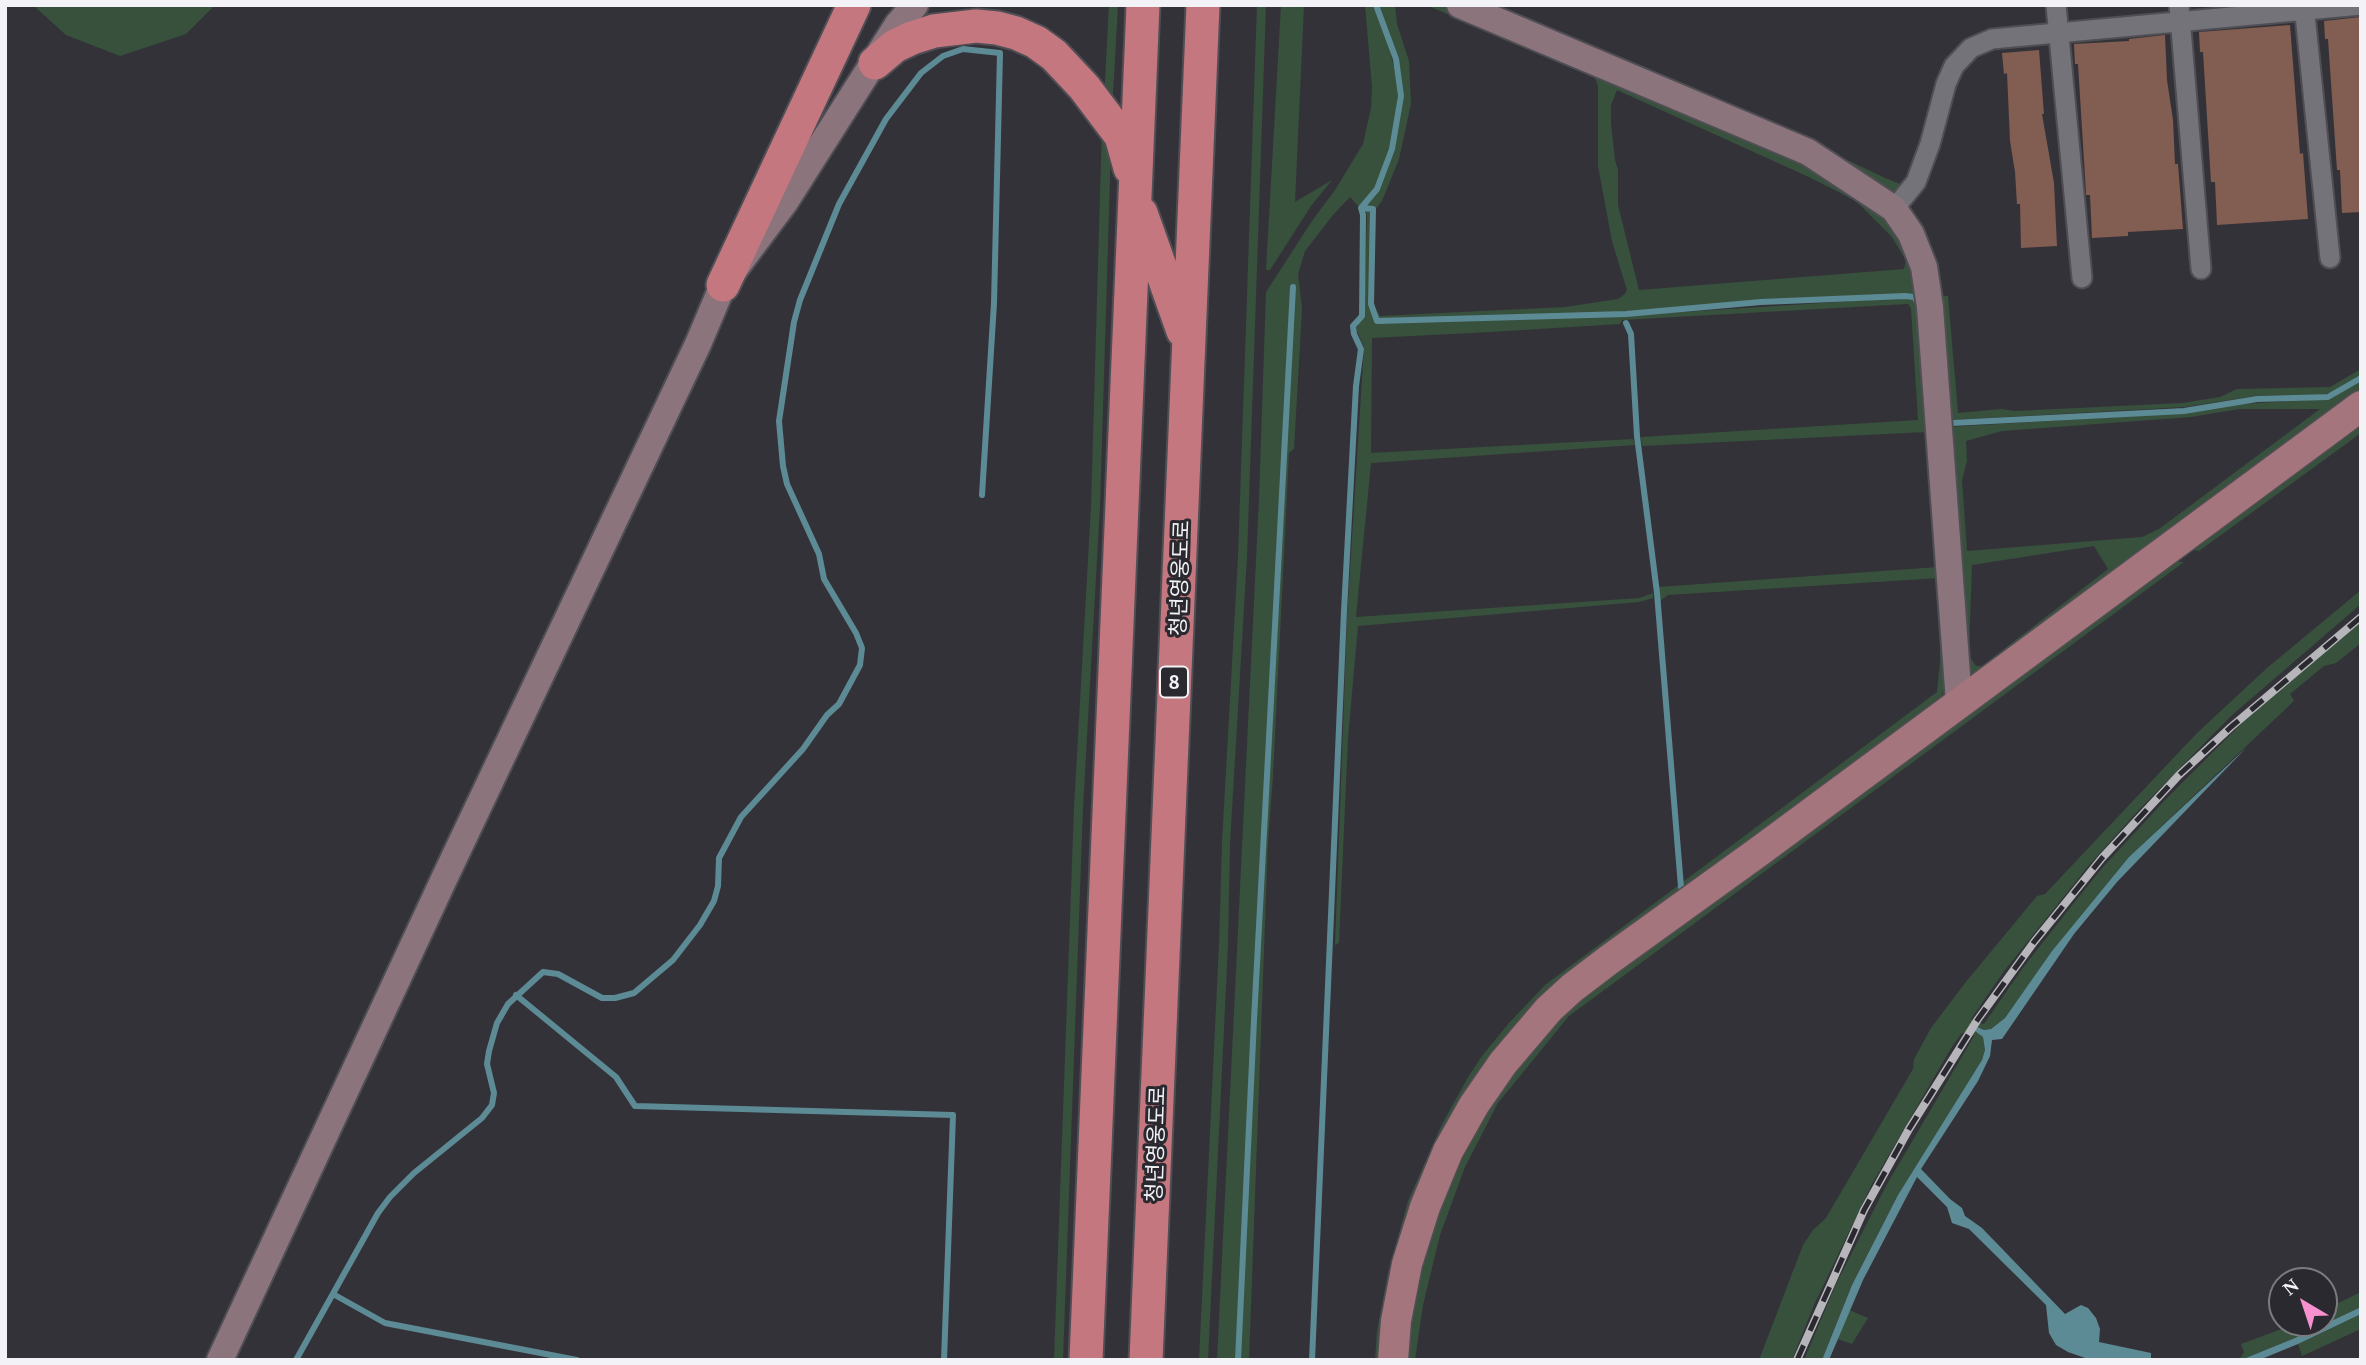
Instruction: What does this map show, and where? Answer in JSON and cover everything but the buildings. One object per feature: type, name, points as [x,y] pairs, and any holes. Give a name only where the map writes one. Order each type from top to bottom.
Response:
[{"type":"highway","points":[[723,285],[854,5]]},
{"type":"highway","points":[[1086,1360],[1143,5]]},
{"type":"highway","name":"청년영웅도로","points":[[1146,1360],[1203,5]]},
{"type":"highway","points":[[875,62],[895,46],[912,38],[955,27],[997,28],[1036,42],[1054,55],[1084,87],[1121,136],[1129,160],[1135,196],[1188,346]]},
{"type":"main road","points":[[1393,1360],[1396,1321],[1407,1264],[1437,1178],[1474,1105],[1503,1063],[1535,1024],[1587,976],[2361,407]]},
{"type":"street","points":[[220,1360],[698,344],[723,285],[785,202],[898,24],[915,5]]},
{"type":"street","points":[[1460,5],[1808,152],[1894,209],[1911,234],[1924,267],[1930,307],[1959,702]]},
{"type":"street","points":[[2056,5],[2082,278]]},
{"type":"street","points":[[1894,209],[1916,182],[1930,145],[1945,84],[1954,66],[1971,48],[1992,39],[2058,33],[2180,13],[2361,5]]},
{"type":"street","points":[[2304,8],[2330,258]]},
{"type":"street","points":[[2180,13],[2202,269]]},
{"type":"green space","points":[[33,5],[215,5],[186,34],[120,56],[66,35]]},
{"type":"green space","points":[[1109,5],[1118,5],[1112,113],[1104,99]]},
{"type":"green space","points":[[1257,5],[1266,5],[1247,557],[1230,843],[1228,945],[1208,1360],[1199,1360],[1222,842],[1238,557]]},
{"type":"green space","points":[[1281,5],[1304,5],[1295,202],[1332,180],[1311,206],[1270,270],[1266,270]]},
{"type":"green space","points":[[1365,5],[1374,5],[1389,46],[1398,99],[1390,149],[1375,187],[1359,207],[1350,197],[1333,215],[1305,251],[1298,274],[1302,309],[1294,449],[1289,453],[1268,841],[1249,1360],[1217,1360],[1259,499],[1266,292],[1363,144],[1371,108],[1372,87]]},
{"type":"green space","points":[[1378,5],[1395,5],[1397,24],[1409,61],[1411,104],[1399,159],[1382,201],[1374,211],[1374,207],[1364,207],[1379,190],[1394,149],[1402,95],[1398,59]]},
{"type":"green space","points":[[1426,5],[1446,5],[1826,171],[1901,231],[1921,300],[1910,294],[1800,298],[1619,312],[1377,319],[1372,304],[1380,316],[1565,307],[1618,299],[1625,294],[1627,290],[1612,241],[1598,166],[1598,86],[1591,74]],"holes":[[[1617,90],[1856,201],[1891,236],[1906,260],[1904,269],[1639,290],[1618,205],[1618,170],[1611,124],[1611,105]]]},
{"type":"green space","points":[[1493,5],[1578,39],[1734,111],[1770,120],[1797,136],[1883,177],[1905,186],[1915,182],[1896,196]]},
{"type":"green space","points":[[1102,126],[1111,146],[1100,506],[1083,808],[1063,1360],[1054,1360],[1074,808],[1091,506]]},
{"type":"green space","points":[[1365,210],[1371,211],[1369,305],[1376,323],[1620,316],[1900,298],[1914,300],[1925,417],[1934,423],[1947,616],[1947,669],[1941,701],[1563,982],[1522,1022],[1483,1071],[1459,1108],[1416,1206],[1394,1280],[1385,1334],[1384,1360],[1375,1360],[1377,1331],[1388,1273],[1408,1201],[1442,1124],[1482,1056],[1545,985],[1937,692],[1940,662],[1940,578],[1668,595],[1660,601],[1658,587],[1938,567],[1930,435],[1927,432],[1642,446],[1641,437],[1918,420],[1911,308],[1908,304],[1622,320],[1620,324],[1372,338],[1371,453],[1633,439],[1635,445],[1371,463],[1356,617],[1640,598],[1653,593],[1653,598],[1639,602],[1358,626],[1348,738],[1339,943],[1335,945],[1347,618],[1364,347],[1356,329],[1364,315]]},
{"type":"green space","points":[[1948,296],[1958,413],[2182,403],[2220,397],[2237,389],[2330,387],[2361,369],[2361,375],[2339,390],[2326,394],[2255,396],[2185,407],[1952,420],[1945,414],[1938,300]]},
{"type":"green space","points":[[2361,380],[2361,394],[1977,675],[1970,676],[1948,427],[2185,413],[2240,404],[2330,399]],"holes":[[[2239,409],[2320,409],[2159,529],[2142,537],[1967,551],[1962,480],[1967,461],[1966,441],[2002,431],[2191,417]],[[2094,546],[2108,569],[1982,666],[1976,666],[1970,657],[1969,649],[1972,565]]]},
{"type":"green space","points":[[2361,419],[2361,433],[2199,551],[2187,548]]},
{"type":"green space","points":[[2170,561],[2184,562],[1569,1016],[1498,1103],[1465,1167],[1440,1235],[1423,1305],[1415,1360],[1405,1360],[1425,1255],[1444,1198],[1480,1121],[1535,1042],[1581,997]]},
{"type":"green space","points":[[2361,590],[2361,604],[2231,716],[2137,812],[2090,864],[2005,970],[1971,1019],[1975,1022],[1984,1024],[2022,969],[2073,904],[2103,867],[2167,798],[2243,722],[2361,622],[2361,643],[2336,663],[2324,666],[2290,694],[2294,701],[2129,857],[2052,951],[2005,1018],[1991,1029],[1984,1030],[1973,1025],[1972,1028],[1983,1037],[1985,1050],[1982,1060],[1898,1195],[1852,1285],[1822,1360],[1804,1360],[1836,1284],[1887,1184],[1974,1036],[1968,1032],[1962,1033],[1953,1045],[1872,1184],[1814,1305],[1792,1360],[1759,1360],[1803,1245],[1813,1230],[1826,1218],[1913,1069],[1914,1059],[1931,1028],[1965,983],[2037,896],[2045,894],[2197,733],[2267,668]]},
{"type":"green space","points":[[2361,1292],[2361,1307],[2338,1318],[2338,1303]]},
{"type":"green space","points":[[1849,1310],[1868,1318],[1852,1344],[1838,1339],[1835,1342]]},
{"type":"green space","points":[[2361,1314],[2361,1329],[2302,1356],[2298,1344],[2313,1337],[2338,1337],[2338,1325]]},
{"type":"green space","points":[[2268,1334],[2268,1337],[2297,1337],[2241,1360],[2234,1360],[2244,1352],[2241,1344]]},
{"type":"water","points":[[2246,748],[2117,882],[2074,934],[2002,1039],[1992,1040],[1990,1056],[1978,1081],[1921,1169],[2065,1314],[2081,1305],[2088,1308],[2100,1329],[2099,1342],[2151,1353],[2151,1360],[2091,1360],[2056,1345],[2049,1333],[2046,1305],[1969,1229],[1952,1223],[1947,1207],[1917,1177],[1863,1280],[1829,1360],[1822,1360],[1852,1285],[1898,1195],[1982,1060],[1985,1050],[1983,1037],[1971,1028],[1973,1025],[1984,1030],[1991,1029],[2005,1018],[2052,951],[2129,857]]},
{"type":"water","points":[[2361,1307],[2361,1314],[2338,1325],[2338,1318]]},
{"type":"water","points":[[2313,1337],[2259,1360],[2241,1360],[2295,1338]]},
{"type":"waterway","points":[[1312,1360],[1344,611],[1356,386],[1361,349],[1353,326],[1362,316],[1361,208],[1377,189],[1392,149],[1401,96],[1396,59],[1376,5]]},
{"type":"waterway","points":[[296,1360],[378,1213],[390,1197],[414,1173],[482,1118],[492,1105],[494,1093],[487,1064],[489,1051],[497,1023],[508,1004],[543,972],[558,974],[602,998],[615,998],[634,993],[673,960],[700,925],[714,901],[718,886],[719,858],[741,817],[803,749],[827,715],[839,704],[860,665],[862,648],[824,579],[819,554],[787,484],[783,466],[779,421],[794,322],[800,300],[839,204],[886,119],[921,73],[943,56],[963,49],[1000,53],[994,303],[982,495]]},
{"type":"waterway","points":[[1361,208],[1373,209],[1371,304],[1377,321],[1626,314],[1761,302],[1905,296],[1914,297],[1919,304]]},
{"type":"waterway","points":[[1238,1360],[1293,287]]},
{"type":"waterway","points":[[1626,323],[1631,334],[1637,436],[1657,593],[1681,887]]},
{"type":"waterway","points":[[1952,423],[2184,411],[2257,399],[2328,397],[2361,378]]},
{"type":"waterway","points":[[516,995],[616,1077],[635,1106],[953,1115],[944,1360]]},
{"type":"waterway","points":[[333,1294],[385,1323],[577,1360]]},
{"type":"railway","points":[[1797,1360],[1864,1210],[1909,1129],[1978,1019],[2034,942],[2102,858],[2179,775],[2231,727],[2361,617]]}]
